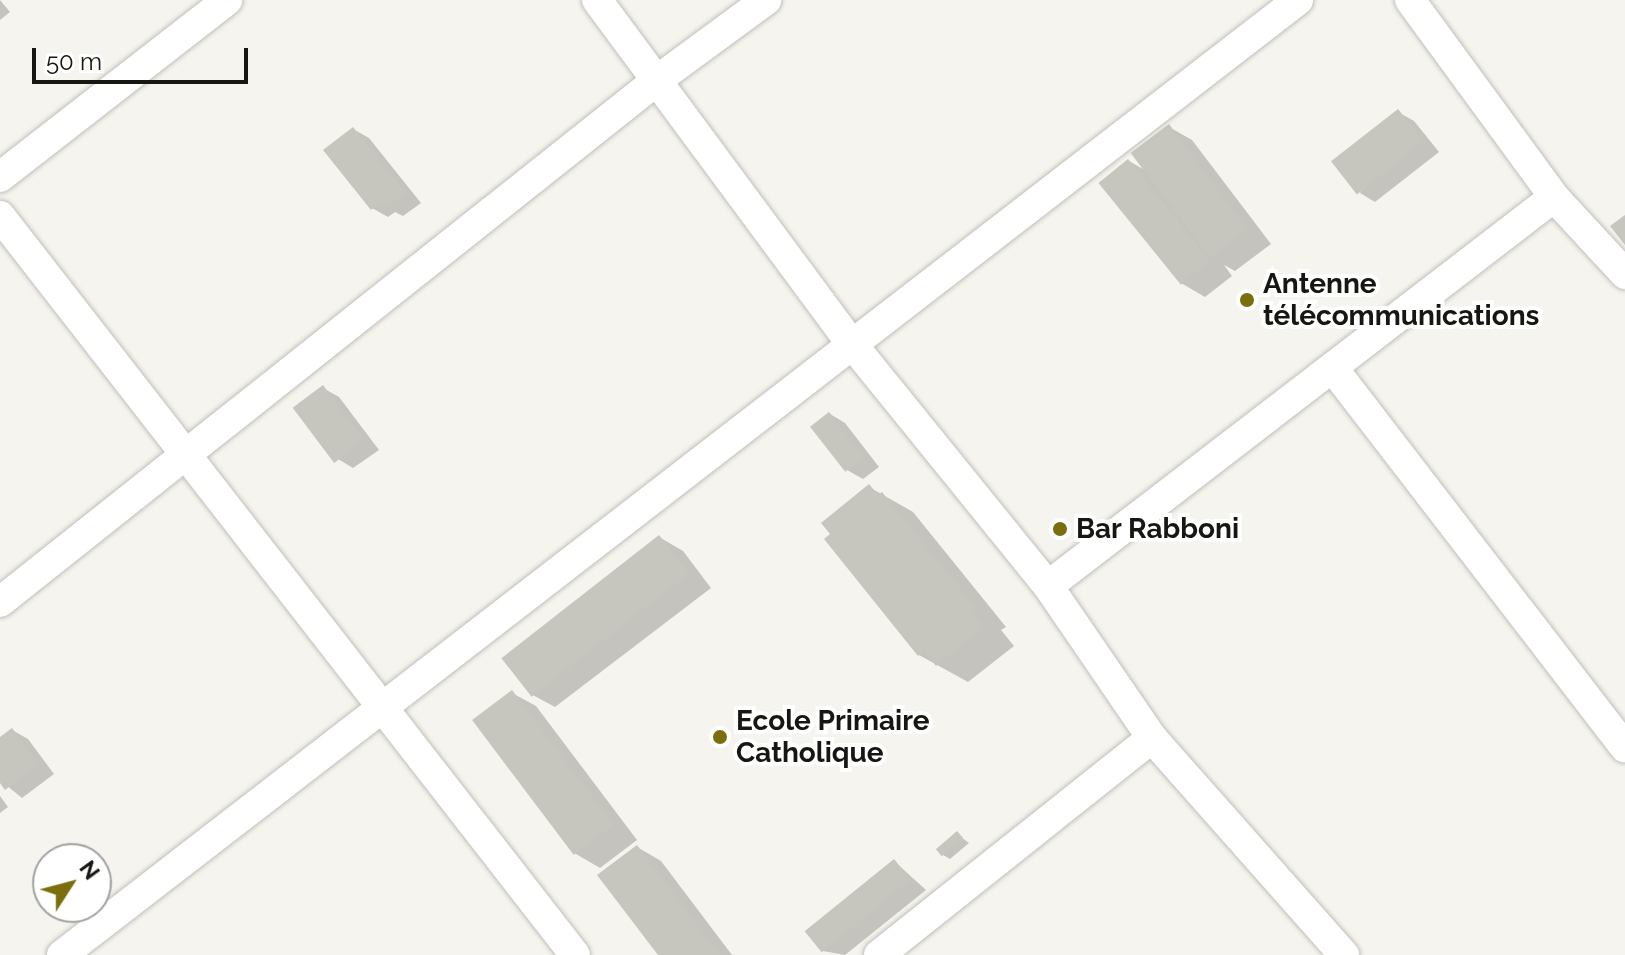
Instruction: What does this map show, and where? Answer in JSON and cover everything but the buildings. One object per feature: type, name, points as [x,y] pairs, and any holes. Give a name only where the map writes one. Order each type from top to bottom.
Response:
[{"type":"street","points":[[0,177],[227,0]]},
{"type":"street","points":[[597,0],[660,78],[852,344],[1048,586],[1152,738],[1344,955]]},
{"type":"street","points":[[0,602],[660,78],[766,0]]},
{"type":"street","points":[[62,955],[191,860],[381,705],[1298,0]]},
{"type":"street","points":[[1410,0],[1554,197],[1625,274]]},
{"type":"street","points":[[1048,586],[1335,371],[1554,197]]},
{"type":"street","points":[[0,216],[575,955]]},
{"type":"street","points":[[1335,371],[1625,747]]},
{"type":"street","points":[[879,955],[1152,738]]},
{"type":"place","name":"Antenne télécommunications","points":[[1247,300]]},
{"type":"place","name":"Bar Rabboni","points":[[1060,529]]},
{"type":"place","name":"Ecole Primaire Catholique","points":[[720,737]]}]
